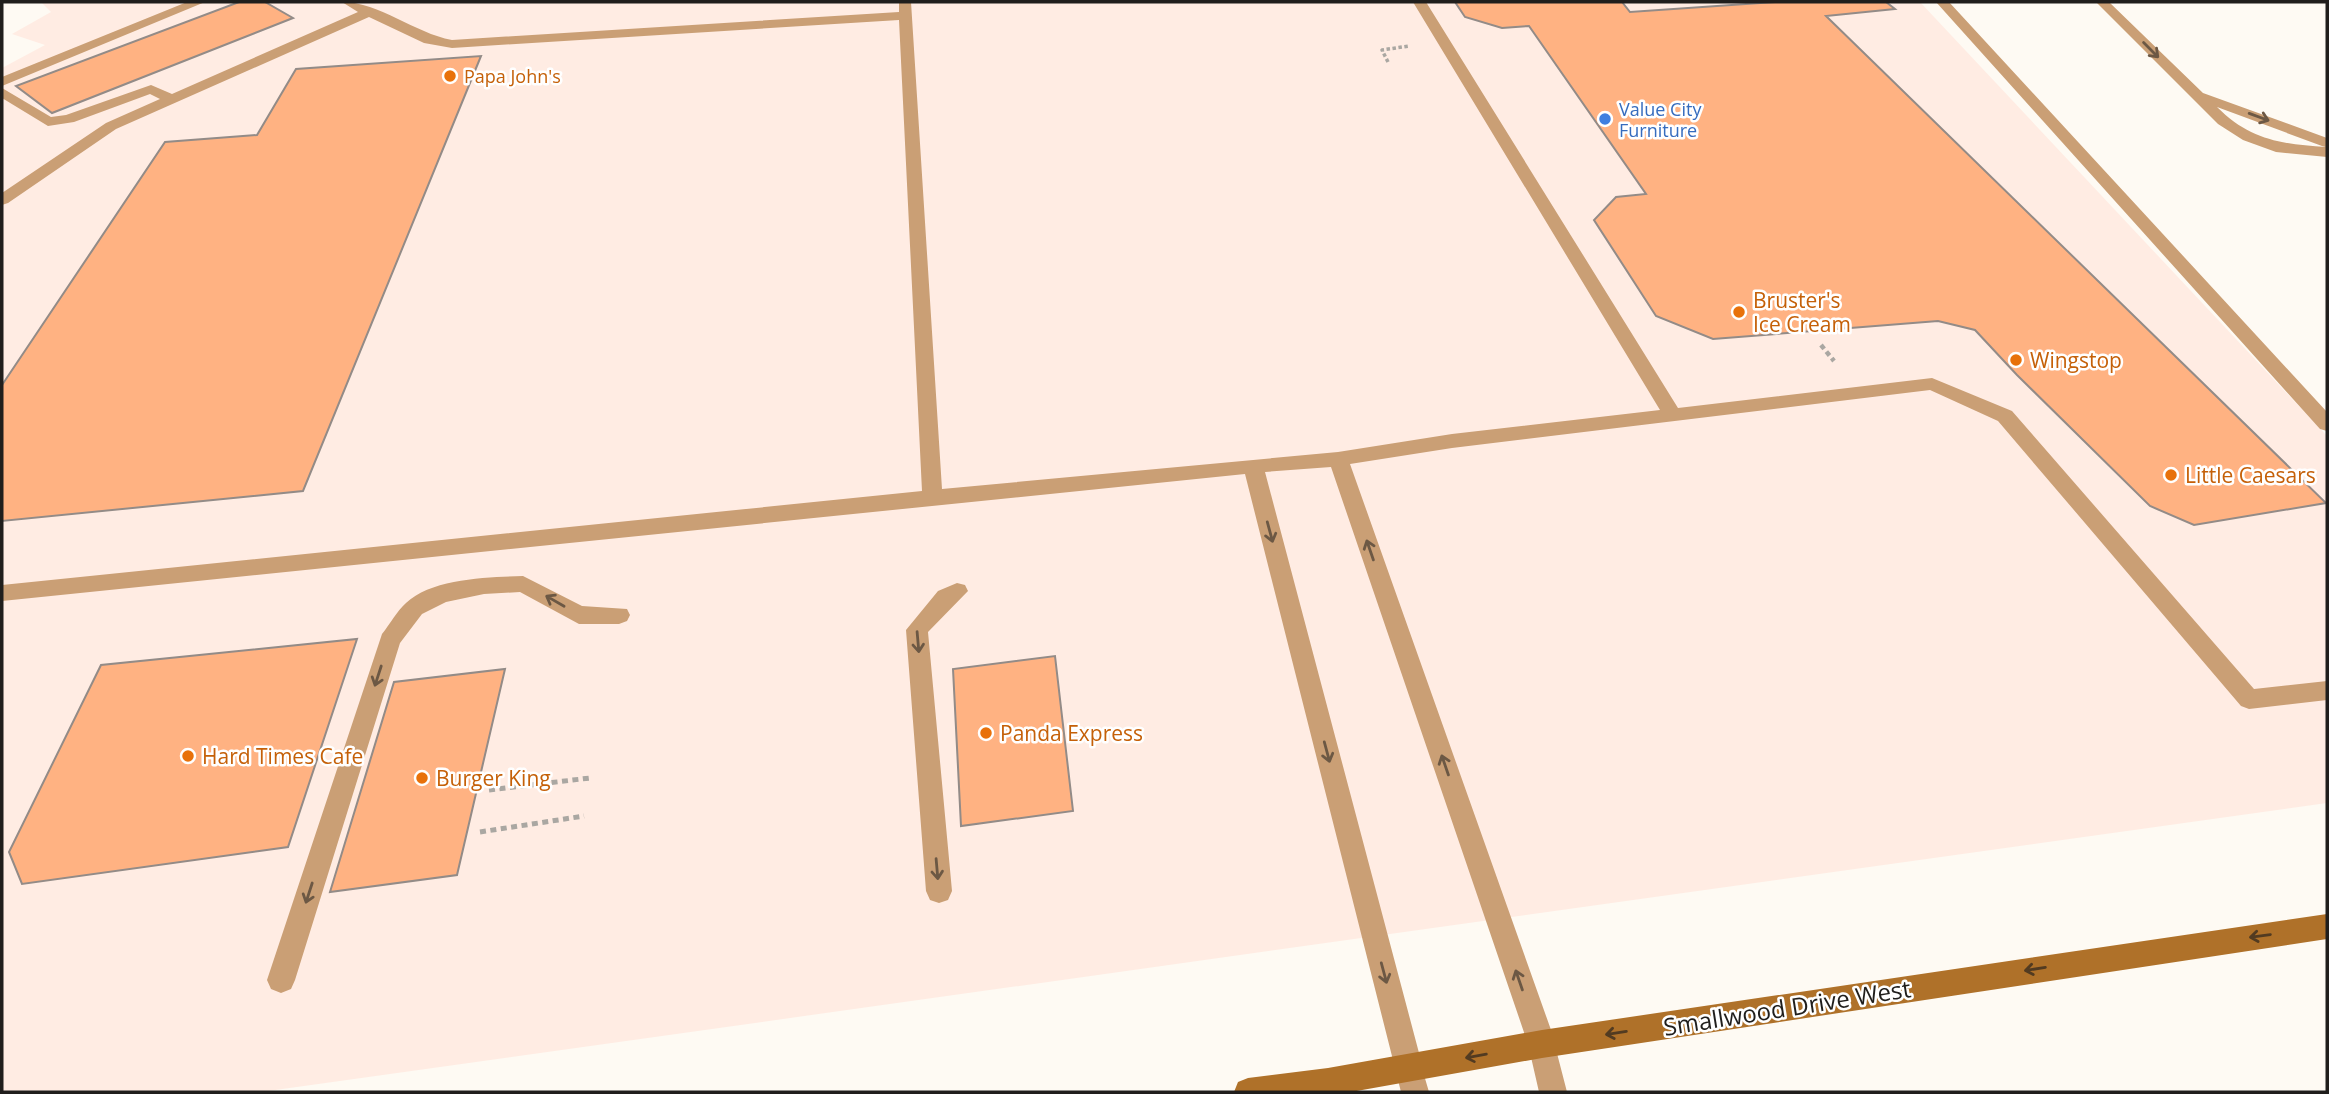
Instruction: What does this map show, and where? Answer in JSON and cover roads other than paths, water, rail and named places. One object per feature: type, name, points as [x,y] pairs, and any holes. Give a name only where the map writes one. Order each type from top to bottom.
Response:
[{"type":"main road","name":"Smallwood Drive West","points":[[1248,1092],[1412,1080],[1542,1044],[2327,926]]},
{"type":"street","points":[[2,82],[198,2]]},
{"type":"street","points":[[348,2],[429,40],[452,44],[905,9],[932,497]]},
{"type":"street","points":[[1420,2],[1673,415]]},
{"type":"street","points":[[1942,2],[2327,424]]},
{"type":"street","points":[[2102,2],[2223,121],[2248,137],[2281,149],[2327,152]]},
{"type":"street","points":[[2,200],[111,126],[369,12]]},
{"type":"street","points":[[2,92],[48,122],[69,120],[151,89],[172,99]]},
{"type":"street","points":[[2195,94],[2327,143]]},
{"type":"street","points":[[2,593],[932,497],[1338,459],[1452,441],[1932,384],[2005,416],[2249,699],[2327,691]]},
{"type":"street","points":[[1338,459],[1542,1044],[1553,1092]]},
{"type":"street","points":[[1253,466],[1412,1080]]},
{"type":"street","points":[[281,980],[390,640],[414,608],[441,594],[484,586],[523,584],[579,615],[619,615]]},
{"type":"street","points":[[939,891],[917,630],[946,597],[957,591]]},
{"type":"place","name":"Papa John's","points":[[450,76]]},
{"type":"place","name":"Value City Furniture","points":[[1605,119]]},
{"type":"place","name":"Bruster's Ice Cream","points":[[1739,312]]},
{"type":"place","name":"Wingstop","points":[[2016,360]]},
{"type":"place","name":"Little Caesars","points":[[2171,475]]},
{"type":"place","name":"Panda Express","points":[[986,733]]},
{"type":"place","name":"Hard Times Cafe","points":[[188,756]]},
{"type":"place","name":"Burger King","points":[[422,778]]}]
